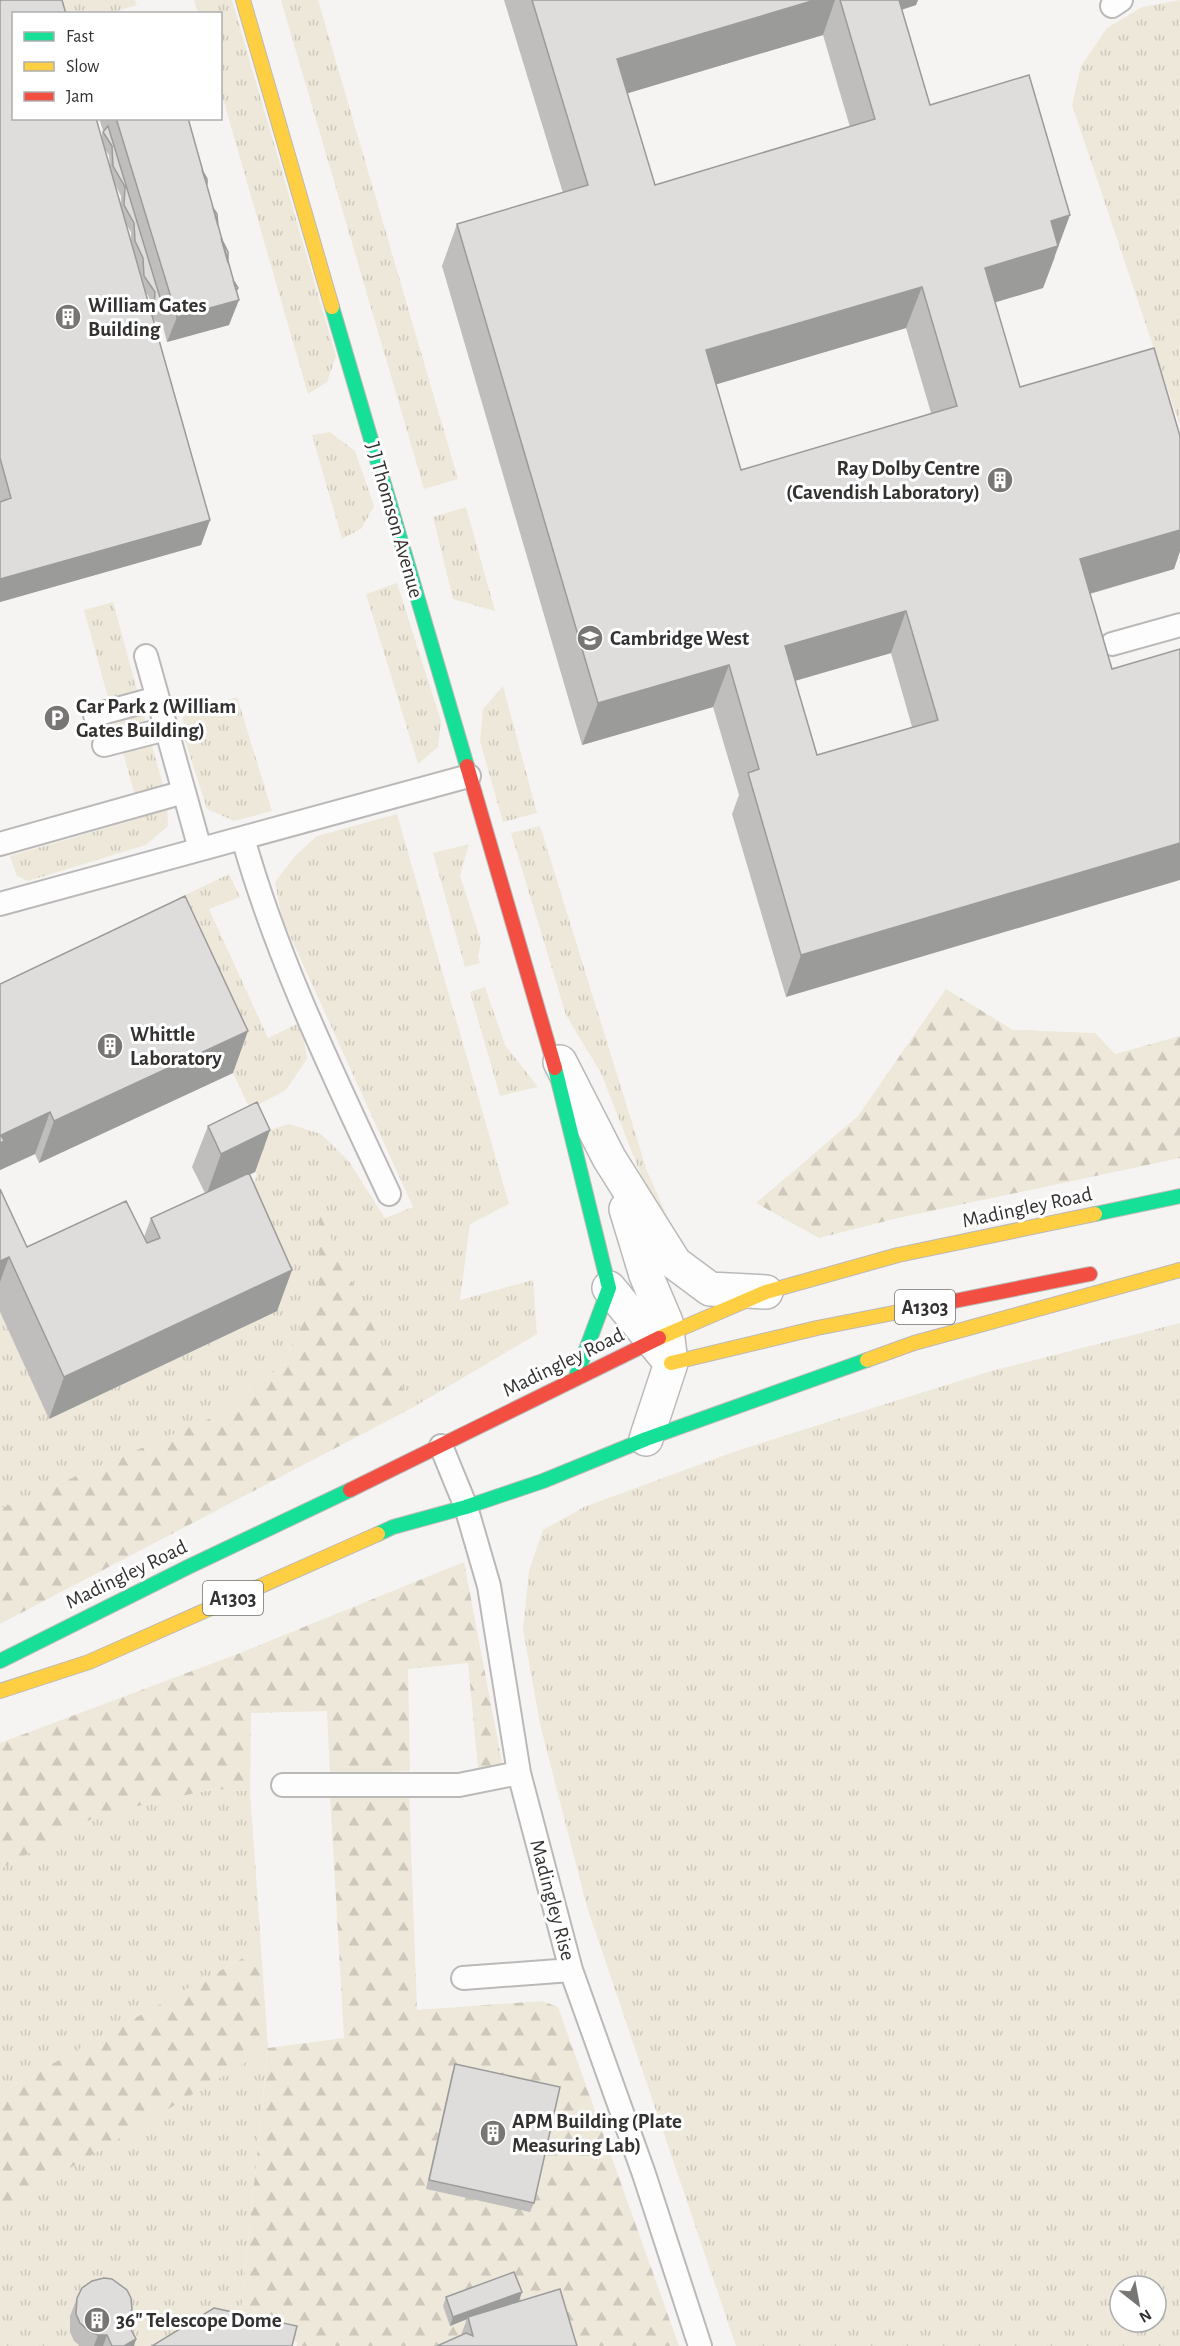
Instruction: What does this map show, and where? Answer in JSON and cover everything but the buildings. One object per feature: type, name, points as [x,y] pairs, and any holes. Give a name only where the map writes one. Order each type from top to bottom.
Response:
[{"type":"main road","name":"J J Thomson Avenue","points":[[243,0],[548,1039],[609,1288]]},
{"type":"main road","name":"Madingley Road","points":[[0,1661],[576,1379],[663,1346],[766,1292],[898,1255],[1180,1196]]},
{"type":"main road","name":"A1303","points":[[0,1691],[88,1662],[393,1527],[466,1508],[543,1481],[646,1439],[914,1343],[1180,1270]]},
{"type":"main road","name":"A1303","points":[[663,1346],[817,1328],[1098,1272]]},
{"type":"main road","points":[[576,1379],[609,1288]]},
{"type":"street","points":[[548,1039],[609,1158],[675,1263],[710,1289],[766,1292]]},
{"type":"street","points":[[609,1158],[646,1275],[666,1322],[646,1439]]},
{"type":"street","points":[[609,1288],[663,1346]]},
{"type":"lane","points":[[1112,644],[1180,625]]},
{"type":"lane","points":[[146,656],[200,849]]},
{"type":"lane","points":[[95,715],[157,698]]},
{"type":"lane","points":[[104,746],[166,729]]},
{"type":"lane","points":[[0,903],[470,776]]},
{"type":"lane","points":[[0,844],[184,792]]},
{"type":"lane","points":[[243,838],[256,883],[311,1027],[389,1194]]},
{"type":"lane","name":"Madingley Rise","points":[[441,1446],[466,1508],[489,1586],[519,1773],[571,1970],[644,2174],[700,2346]]},
{"type":"lane","points":[[283,1785],[459,1785],[519,1773]]},
{"type":"lane","points":[[463,1978],[571,1970]]},
{"type":"green space","points":[[61,0],[135,0],[137,5],[114,12],[65,12]]},
{"type":"green space","points":[[194,0],[232,0],[336,356],[327,382],[308,394],[222,95],[222,12],[198,12]]},
{"type":"green space","points":[[281,0],[318,0],[458,479],[424,489]]},
{"type":"green space","points":[[1180,0],[1180,426],[1072,105],[1081,66],[1107,28],[1142,7]]},
{"type":"green space","points":[[330,432],[355,451],[374,506],[362,528],[342,539],[312,435]]},
{"type":"green space","points":[[466,507],[495,611],[453,599],[433,517]]},
{"type":"green space","points":[[397,583],[441,721],[438,747],[418,764],[366,594]]},
{"type":"green space","points":[[113,602],[167,800],[168,826],[146,845],[28,881],[17,876],[10,856],[141,818],[84,610]]},
{"type":"green space","points":[[503,686],[537,813],[503,822],[480,741],[483,709]]},
{"type":"green space","points":[[237,697],[272,811],[234,821],[207,809],[184,737],[183,715]]},
{"type":"green space","points":[[397,814],[509,1204],[470,1224],[460,1300],[533,1280],[537,1334],[412,1408],[319,1215],[319,1283],[284,1364],[218,1415],[0,1509],[0,1312],[49,1418],[246,1203],[257,1175],[241,1139],[289,1124],[321,1134],[348,1160],[385,1218],[413,1207],[282,918],[275,882],[295,856],[317,836]]},
{"type":"green space","points":[[540,826],[647,1171],[678,1241],[660,1224],[601,1073],[566,1015],[511,833]]},
{"type":"green space","points":[[469,844],[460,876],[481,941],[478,957],[480,963],[465,967],[433,853]]},
{"type":"green space","points":[[229,874],[240,897],[209,909],[268,1038],[297,1024],[303,1033],[307,1059],[286,1090],[250,1109],[233,1073],[0,1018],[0,984]]},
{"type":"green space","points":[[485,987],[505,1045],[538,1087],[500,1096],[470,992]]},
{"type":"green space","points":[[946,989],[1013,1030],[1095,1033],[1115,1054],[1180,1036],[1180,1158],[898,1218],[819,1238],[756,1203],[858,1116]]},
{"type":"green space","points":[[319,1213],[412,1408],[0,1624],[0,1509],[218,1415],[284,1364],[319,1283]]},
{"type":"green space","points":[[1180,1323],[1180,2346],[736,2346],[587,1907],[540,1724],[523,1629],[529,1571],[543,1530],[584,1507],[739,1450],[991,1371]]},
{"type":"green space","points":[[464,1562],[504,1773],[479,1778],[468,1663],[408,1669],[410,1771],[330,1775],[327,1711],[251,1713],[250,1791],[213,1789],[99,1815],[0,1869],[0,1743],[240,1653]]},
{"type":"green space","points":[[213,1789],[250,1791],[261,1948],[0,2093],[0,1869],[99,1815]]},
{"type":"green space","points":[[409,1791],[417,2010],[542,2001],[558,2007],[679,2346],[297,2346],[297,2342],[239,2330],[268,2049],[0,2210],[0,2093],[261,1948],[268,2048],[344,2038],[330,1794]]},
{"type":"green space","points":[[268,2048],[239,2330],[175,2346],[0,2346],[0,2210]]},
{"type":"traffic: fast","points":[[332,307],[467,766]]},
{"type":"traffic: fast","points":[[555,1068],[609,1288],[575,1379]]},
{"type":"traffic: fast","points":[[1095,1214],[1180,1196]]},
{"type":"traffic: fast","points":[[378,1534],[393,1527],[466,1507],[543,1481],[646,1439],[867,1360]]},
{"type":"traffic: fast","points":[[0,1661],[188,1567],[350,1490]]},
{"type":"traffic: slow","points":[[243,0],[332,307]]},
{"type":"traffic: slow","points":[[659,1338],[766,1292],[898,1255],[1095,1214]]},
{"type":"traffic: slow","points":[[867,1360],[914,1343],[1180,1270]]},
{"type":"traffic: slow","points":[[671,1363],[817,1328],[929,1306]]},
{"type":"traffic: slow","points":[[0,1691],[89,1662],[378,1534]]},
{"type":"traffic: jam","points":[[467,766],[555,1068]]},
{"type":"traffic: jam","points":[[929,1306],[1090,1274]]},
{"type":"traffic: jam","points":[[350,1490],[659,1338]]},
{"type":"place","name":"William Gates Building","points":[[68,317]]},
{"type":"place","name":"Ray Dolby Centre (Cavendish Laboratory)","points":[[1000,480]]},
{"type":"place","name":"Cambridge West","points":[[590,638]]},
{"type":"place","name":"Car Park 2 (William Gates Building)","points":[[57,718]]},
{"type":"place","name":"Whittle Laboratory","points":[[110,1046]]},
{"type":"place","name":"APM Building (Plate Measuring Lab)","points":[[493,2133]]},
{"type":"place","name":"36″ Telescope Dome","points":[[97,2320]]}]
